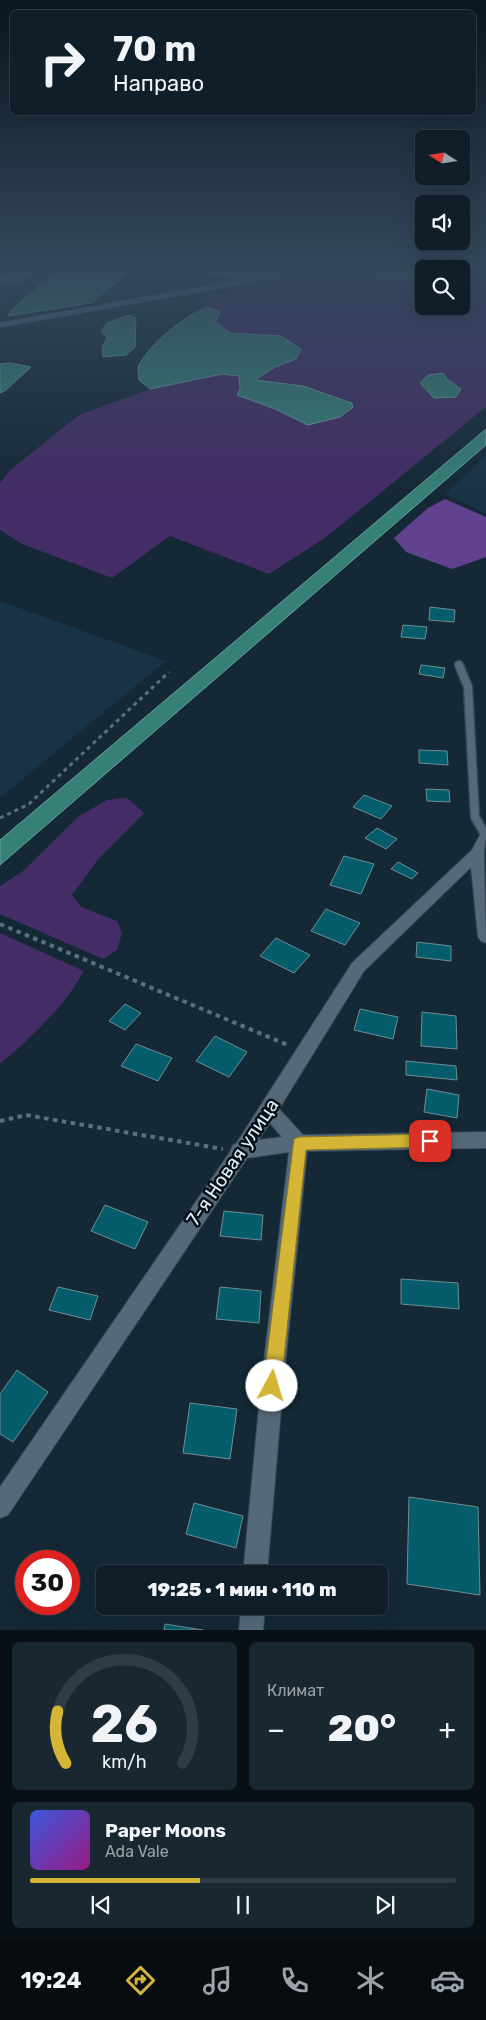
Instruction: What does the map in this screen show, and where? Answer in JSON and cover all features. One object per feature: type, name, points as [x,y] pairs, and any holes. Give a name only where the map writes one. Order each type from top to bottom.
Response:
[{"type":"street","name":"7-я Новая улица","points":[[0,1507],[238,1152],[269,1110],[358,967],[477,853],[486,836]]},
{"type":"street","points":[[477,853],[486,936]]},
{"type":"street","points":[[256,1565],[272,1386],[299,1143],[269,1110]]},
{"type":"street","points":[[238,1152],[299,1143],[486,1140]]},
{"type":"street","points":[[250,1630],[252,1615]]},
{"type":"lane","points":[[458,665],[468,687],[475,817],[486,836]]},
{"type":"path","points":[[0,818],[29,804],[169,672]]},
{"type":"path","points":[[0,924],[304,1052]]},
{"type":"path","points":[[0,1121],[26,1115],[238,1152]]},
{"type":"shaded area","points":[[104,343],[135,343],[135,347],[126,355],[103,357],[102,347]]},
{"type":"shaded area","points":[[156,343],[292,343],[301,349],[296,359],[275,367],[255,380],[303,386],[352,403],[353,407],[340,417],[308,425],[275,409],[237,395],[240,389],[239,376],[222,374],[150,389],[139,380],[138,367]]},
{"type":"shaded area","points":[[292,343],[486,343],[486,407],[325,538],[269,574],[170,536],[112,578],[22,544],[0,530],[0,483],[9,471],[79,415],[150,389],[222,373],[239,376],[240,389],[237,395],[275,409],[308,425],[353,407],[352,403],[327,393],[254,380],[275,367],[296,359],[301,349]]},
{"type":"shaded area","points":[[10,363],[31,367],[6,390],[0,393],[0,364]]},
{"type":"shaded area","points":[[443,373],[447,379],[461,389],[456,397],[434,398],[420,383],[428,375]]},
{"type":"shaded area","points":[[486,429],[486,445],[0,865],[0,840]]},
{"type":"shaded area","points":[[486,456],[486,514],[445,494]]},
{"type":"shaded area","points":[[445,499],[486,517],[486,557],[452,569],[406,552],[394,538],[428,508]]},
{"type":"shaded area","points":[[0,601],[166,661],[0,798]]},
{"type":"shaded area","points":[[127,798],[144,813],[99,858],[72,895],[81,907],[117,921],[122,933],[117,950],[103,959],[0,914],[0,886],[23,871],[79,816],[107,800]]},
{"type":"shaded area","points":[[0,933],[84,971],[57,1009],[23,1044],[0,1064]]},
{"type":"building","points":[[430,607],[455,610],[454,622],[429,620]]},
{"type":"building","points":[[403,625],[427,627],[425,639],[401,637]]},
{"type":"building","points":[[421,665],[445,668],[443,678],[419,674]]},
{"type":"building","points":[[419,750],[447,751],[448,765],[419,763]]},
{"type":"building","points":[[426,789],[449,790],[450,802],[427,801]]},
{"type":"building","points":[[364,795],[392,806],[381,819],[353,807]]},
{"type":"building","points":[[377,828],[397,839],[386,849],[365,838]]},
{"type":"building","points":[[344,856],[374,864],[361,894],[330,885]]},
{"type":"building","points":[[398,862],[418,873],[412,879],[391,869]]},
{"type":"building","points":[[326,909],[360,923],[345,945],[311,931]]},
{"type":"building","points":[[276,938],[310,955],[294,973],[260,956]]},
{"type":"building","points":[[417,942],[451,946],[451,961],[416,957]]},
{"type":"building","points":[[125,1004],[141,1013],[125,1030],[109,1021]]},
{"type":"building","points":[[360,1009],[398,1017],[393,1039],[354,1030]]},
{"type":"building","points":[[422,1012],[456,1016],[457,1049],[421,1046]]},
{"type":"building","points":[[215,1036],[247,1052],[229,1077],[196,1061]]},
{"type":"building","points":[[136,1044],[172,1058],[158,1081],[121,1066]]},
{"type":"building","points":[[406,1061],[456,1066],[457,1080],[406,1075]]},
{"type":"building","points":[[427,1089],[459,1095],[457,1118],[424,1112]]},
{"type":"building","points":[[105,1205],[148,1222],[135,1249],[91,1231]]},
{"type":"building","points":[[224,1211],[263,1215],[261,1240],[220,1236]]},
{"type":"building","points":[[401,1279],[458,1283],[459,1309],[401,1304]]},
{"type":"building","points":[[58,1287],[98,1296],[90,1320],[49,1310]]},
{"type":"building","points":[[220,1287],[261,1291],[259,1323],[216,1319]]},
{"type":"building","points":[[17,1370],[48,1392],[13,1442],[0,1434],[0,1394]]},
{"type":"building","points":[[190,1403],[237,1409],[230,1459],[183,1453]]},
{"type":"building","points":[[409,1497],[478,1507],[480,1595],[407,1584]]},
{"type":"building","points":[[194,1503],[243,1516],[236,1548],[186,1534]]},
{"type":"building","points":[[165,1624],[203,1630],[164,1630]]},
{"type":"route","points":[[272,1386],[299,1143],[430,1141]]}]
